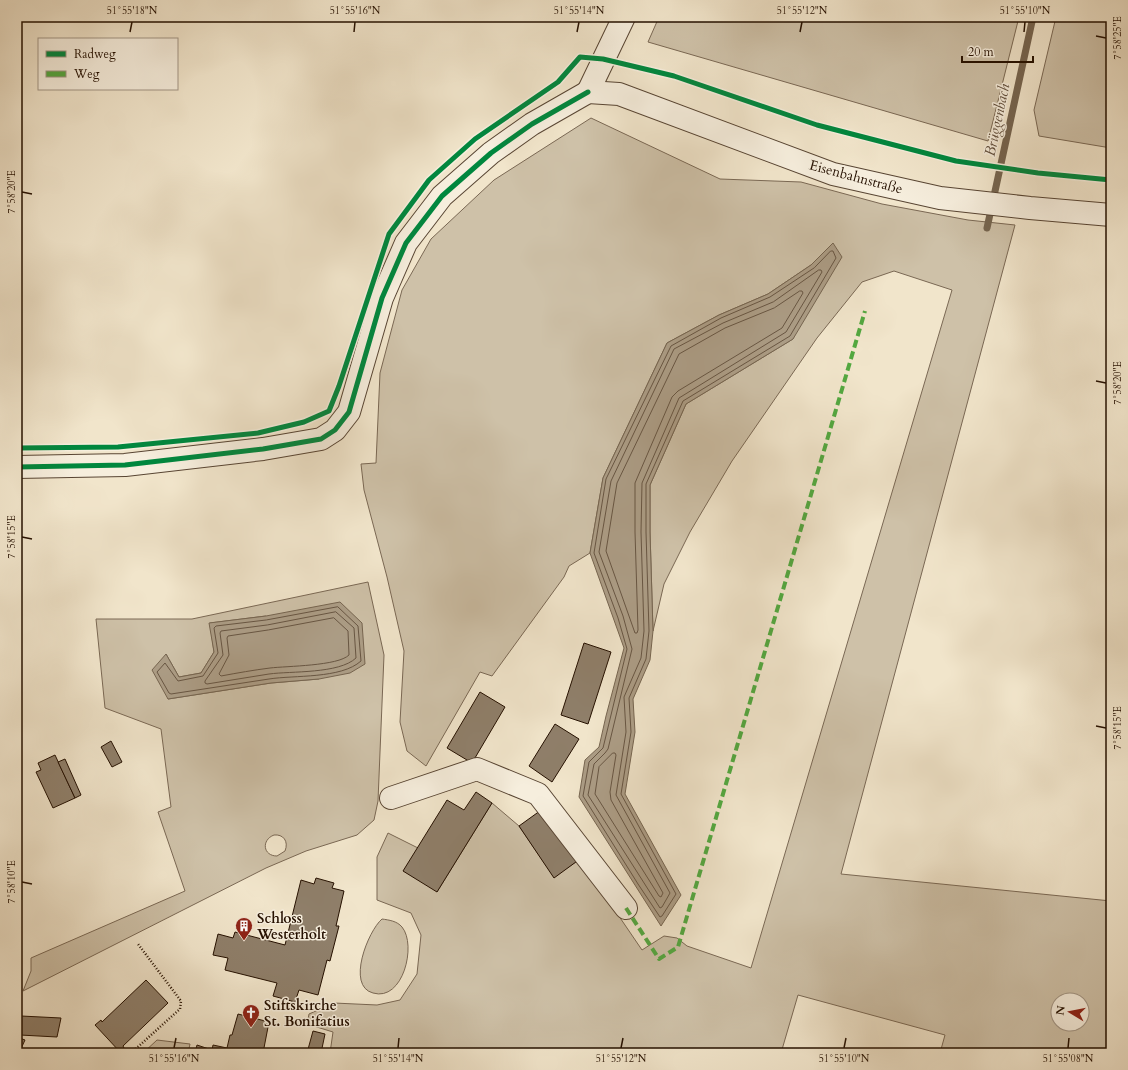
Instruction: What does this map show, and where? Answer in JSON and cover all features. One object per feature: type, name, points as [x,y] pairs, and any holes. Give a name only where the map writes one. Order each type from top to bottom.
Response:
[{"type":"street","points":[[17,467],[125,465],[264,449],[321,439],[335,430],[349,412],[382,298],[406,243],[442,196],[492,153],[532,124],[588,92],[624,17]]},
{"type":"street","name":"Eisenbahnstraße","points":[[588,92],[619,94],[833,174],[940,198],[1111,215]]},
{"type":"street","points":[[391,798],[477,769],[538,794],[626,908]]},
{"type":"path","points":[[131,1053],[180,1009],[181,1001],[138,944]]},
{"type":"shaded area","points":[[659,17],[1019,17],[988,141],[648,42]]},
{"type":"shaded area","points":[[1056,17],[1111,17],[1111,148],[1039,136],[1034,110]]},
{"type":"shaded area","points":[[591,118],[720,179],[801,182],[882,204],[968,220],[1015,225],[841,874],[1111,901],[1111,1053],[940,1053],[945,1035],[798,995],[781,1053],[330,1053],[333,1032],[307,1024],[309,1014],[334,1003],[377,1005],[400,1000],[417,974],[421,935],[411,913],[377,900],[377,857],[388,833],[418,848],[437,892],[492,803],[519,826],[554,877],[580,859],[642,950],[664,936],[677,938],[687,946],[751,968],[952,290],[894,271],[862,282],[817,338],[732,461],[690,532],[664,584],[653,631],[650,485],[686,404],[793,339],[833,243],[811,265],[768,294],[719,315],[667,343],[603,478],[590,553],[569,566],[564,577],[492,676],[480,672],[426,766],[407,751],[400,722],[404,651],[387,577],[364,490],[361,464],[376,463],[380,373],[402,290],[431,239],[494,180]]},
{"type":"shaded area","points":[[368,582],[384,655],[378,801],[374,820],[357,835],[306,851],[266,868],[23,991],[31,971],[31,958],[185,891],[158,812],[171,807],[161,729],[105,708],[96,619],[192,619]],"holes":[[[266,616],[319,679],[271,683],[168,699],[166,654],[179,677],[201,673],[214,652],[210,623]],[[274,835],[280,836],[286,841],[285,851],[277,856],[266,851],[265,847],[267,840]]]},
{"type":"shaded area","points":[[382,919],[395,922],[402,927],[406,935],[408,946],[407,958],[399,981],[392,989],[383,993],[373,993],[365,988],[361,980],[360,970],[366,946],[376,925]]},
{"type":"shaded area","points":[[157,1040],[190,1044],[188,1053],[143,1053]]},
{"type":"water","points":[[833,243],[842,257],[793,339],[686,404],[650,485],[653,631],[650,660],[633,699],[635,732],[625,794],[681,895],[661,926],[579,797],[585,760],[599,747],[624,648],[590,553],[603,478],[667,343],[719,315],[768,294],[811,265]]},
{"type":"water","points":[[340,602],[362,623],[365,664],[350,673],[319,679],[271,683],[168,699],[152,670],[166,654],[179,677],[201,673],[214,652],[209,623],[266,616]]},
{"type":"building","points":[[584,643],[611,652],[588,724],[561,715]]},
{"type":"building","points":[[480,692],[505,707],[472,763],[447,748]]},
{"type":"building","points":[[555,724],[579,739],[552,782],[529,766]]},
{"type":"building","points":[[111,741],[122,762],[112,767],[101,747]]},
{"type":"building","points":[[55,755],[75,798],[53,808],[36,772],[41,770],[38,763]]},
{"type":"building","points":[[65,759],[81,795],[75,798],[58,762]]},
{"type":"building","points":[[476,792],[492,803],[437,892],[403,871],[447,800],[464,810]]},
{"type":"building","points":[[544,808],[580,859],[554,878],[519,826]]},
{"type":"building","name":"Schloss Westerholt","points":[[316,878],[334,883],[332,888],[344,891],[336,926],[339,926],[330,961],[327,960],[318,995],[299,990],[295,1002],[273,996],[277,983],[225,970],[228,958],[213,955],[218,934],[233,938],[235,932],[285,945],[301,880],[314,884]]},
{"type":"building","points":[[146,980],[168,1003],[123,1046],[124,1048],[120,1052],[95,1025],[101,1020],[102,1022]]},
{"type":"building","name":"Stiftskirche St. Bonifatius","points":[[238,1014],[269,1022],[263,1053],[195,1053],[197,1045],[212,1050],[213,1045],[227,1048]]},
{"type":"building","points":[[21,1016],[61,1018],[57,1037],[20,1035]]},
{"type":"building","points":[[313,1031],[325,1034],[321,1053],[307,1053]]},
{"type":"building","points":[[17,1037],[25,1040],[19,1053],[17,1053]]},
{"type":"waterway","name":"Brüggenbach","points":[[987,228],[1033,17]]},
{"type":"marked path","points":[[626,908],[659,959],[678,947],[865,311]]},
{"type":"cycle path","points":[[17,448],[118,447],[258,433],[304,422],[329,411],[339,386],[389,234],[429,180],[475,139],[558,82],[580,57],[603,59],[674,76],[817,125],[956,161],[1038,173],[1111,180]]},
{"type":"cycle path","points":[[17,467],[125,465],[263,449],[321,439],[335,430],[349,412],[382,298],[406,243],[442,196],[491,153],[532,124],[588,92]]},
{"type":"place","name":"Schloss Westerholt","points":[[244,941]]},
{"type":"place","name":"Stiftskirche St. Bonifatius","points":[[251,1028]]}]
